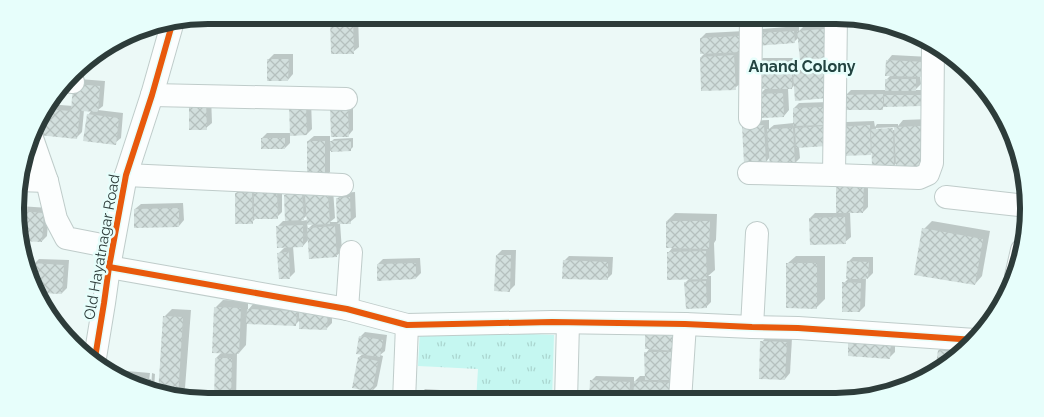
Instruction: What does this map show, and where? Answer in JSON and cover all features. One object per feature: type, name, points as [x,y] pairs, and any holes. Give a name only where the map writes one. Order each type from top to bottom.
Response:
[{"type":"street","points":[[750,118],[751,24]]},
{"type":"street","points":[[834,175],[836,24]]},
{"type":"street","name":"Old Hayatnagar Road","points":[[96,355],[110,257],[126,175],[171,27]]},
{"type":"street","points":[[749,173],[919,178],[928,174],[932,163],[933,52]]},
{"type":"street","points":[[152,95],[346,99]]},
{"type":"street","points":[[35,146],[47,181],[56,219],[66,238],[110,257],[347,309],[407,325],[684,324],[752,328],[798,328],[966,339]]},
{"type":"street","points":[[126,175],[342,185]]},
{"type":"street","points":[[26,180],[47,181]]},
{"type":"street","points":[[946,197],[1020,205]]},
{"type":"street","points":[[752,328],[757,232]]},
{"type":"street","points":[[347,309],[351,252]]},
{"type":"street","points":[[566,393],[568,323]]},
{"type":"street","points":[[680,393],[684,324]]},
{"type":"street","points":[[404,393],[407,325]]},
{"type":"green space","points":[[420,329],[554,335],[552,393],[476,393],[478,369],[418,366]]},
{"type":"building","points":[[330,24],[353,24],[354,54],[331,54]]},
{"type":"building","points":[[796,24],[827,24],[827,27],[796,27]]},
{"type":"building","points":[[824,29],[827,58],[800,60],[797,31]]},
{"type":"building","points":[[794,31],[795,43],[756,46],[755,33]]},
{"type":"building","points":[[740,36],[741,52],[700,54],[700,38]]},
{"type":"building","points":[[734,55],[736,90],[701,91],[700,57]]},
{"type":"building","points":[[267,59],[289,59],[288,81],[267,81]]},
{"type":"building","points":[[886,60],[926,62],[925,77],[885,76]]},
{"type":"building","points":[[792,62],[792,89],[756,89],[756,63]]},
{"type":"building","points":[[824,72],[827,98],[795,101],[793,74]]},
{"type":"building","points":[[885,79],[916,79],[916,91],[885,91]]},
{"type":"building","points":[[73,84],[100,86],[98,112],[80,111],[77,139],[39,135],[53,110],[71,111]]},
{"type":"building","points":[[783,93],[784,117],[759,118],[758,94]]},
{"type":"building","points":[[883,94],[883,110],[845,110],[844,95]]},
{"type":"building","points":[[884,95],[921,95],[922,106],[884,107]]},
{"type":"building","points":[[189,101],[206,101],[207,130],[189,130]]},
{"type":"building","points":[[306,104],[307,135],[290,136],[289,105]]},
{"type":"building","points":[[825,107],[825,125],[793,126],[793,108]]},
{"type":"building","points":[[330,108],[348,108],[349,137],[331,137]]},
{"type":"building","points":[[87,114],[119,118],[116,145],[83,141]]},
{"type":"building","points":[[764,125],[766,163],[744,164],[742,126]]},
{"type":"building","points":[[870,125],[871,155],[841,156],[840,127]]},
{"type":"building","points":[[825,126],[827,146],[796,148],[795,128]]},
{"type":"building","points":[[922,126],[924,166],[896,167],[894,127]]},
{"type":"building","points":[[793,128],[795,164],[770,166],[767,129]]},
{"type":"building","points":[[893,128],[894,167],[872,168],[871,129]]},
{"type":"building","points":[[261,138],[285,138],[285,149],[261,149]]},
{"type":"building","points":[[351,140],[351,151],[331,152],[330,141]]},
{"type":"building","points":[[307,141],[325,141],[325,178],[307,178]]},
{"type":"building","points":[[836,181],[864,181],[863,213],[836,213]]},
{"type":"building","points":[[277,191],[278,219],[254,219],[254,192]]},
{"type":"building","points":[[252,192],[253,224],[235,224],[235,193]]},
{"type":"building","points":[[302,193],[304,220],[285,221],[284,195]]},
{"type":"building","points":[[328,194],[330,224],[307,225],[305,195]]},
{"type":"building","points":[[350,197],[351,224],[337,224],[336,198]]},
{"type":"building","points":[[179,208],[179,227],[134,228],[134,209]]},
{"type":"building","points":[[24,211],[44,213],[42,242],[26,241]]},
{"type":"building","points":[[845,217],[846,244],[810,245],[809,218]]},
{"type":"building","points":[[666,221],[710,221],[709,249],[666,248]]},
{"type":"building","points":[[303,225],[303,247],[277,248],[276,226]]},
{"type":"building","points":[[335,226],[337,257],[309,259],[307,228]]},
{"type":"building","points":[[922,228],[983,239],[975,285],[914,275]]},
{"type":"building","points":[[706,251],[707,279],[667,280],[667,252]]},
{"type":"building","points":[[289,252],[290,279],[279,279],[277,253]]},
{"type":"building","points":[[496,255],[511,255],[510,292],[494,291]]},
{"type":"building","points":[[563,260],[608,262],[608,280],[562,279]]},
{"type":"building","points":[[847,261],[869,262],[868,279],[846,279]]},
{"type":"building","points":[[33,263],[64,265],[62,294],[45,293]]},
{"type":"building","points":[[416,263],[416,279],[377,281],[377,264]]},
{"type":"building","points":[[786,263],[817,263],[817,309],[786,308]]},
{"type":"building","points":[[706,281],[707,308],[686,309],[684,282]]},
{"type":"building","points":[[842,282],[861,283],[860,312],[842,312]]},
{"type":"building","points":[[214,307],[241,308],[239,354],[212,353]]},
{"type":"building","points":[[299,308],[328,309],[327,330],[299,329]]},
{"type":"building","points":[[247,309],[297,311],[296,326],[246,324]]},
{"type":"building","points":[[163,316],[183,317],[178,391],[159,386]]},
{"type":"building","points":[[645,334],[679,335],[678,351],[645,349]]},
{"type":"building","points":[[359,336],[383,340],[380,357],[356,354]]},
{"type":"building","points":[[848,340],[891,342],[890,359],[848,356]]},
{"type":"building","points":[[760,341],[787,342],[785,380],[759,379]]},
{"type":"building","points":[[938,350],[951,352],[948,355],[936,363]]},
{"type":"building","points":[[644,352],[672,352],[672,380],[645,380]]},
{"type":"building","points":[[358,357],[378,361],[372,392],[352,388]]},
{"type":"building","points":[[215,358],[232,358],[231,393],[214,393]]},
{"type":"building","points":[[134,377],[151,379],[150,383]]},
{"type":"building","points":[[590,380],[630,382],[629,393],[589,393]]},
{"type":"building","points":[[634,381],[673,383],[672,393],[633,393]]},
{"type":"cycle path","points":[[96,355],[126,175],[171,27]]},
{"type":"cycle path","points":[[109,267],[347,309],[407,325],[552,322],[685,324],[798,328],[966,339]]},
{"type":"district","name":"Anand Colony","points":[[802,66]]}]
